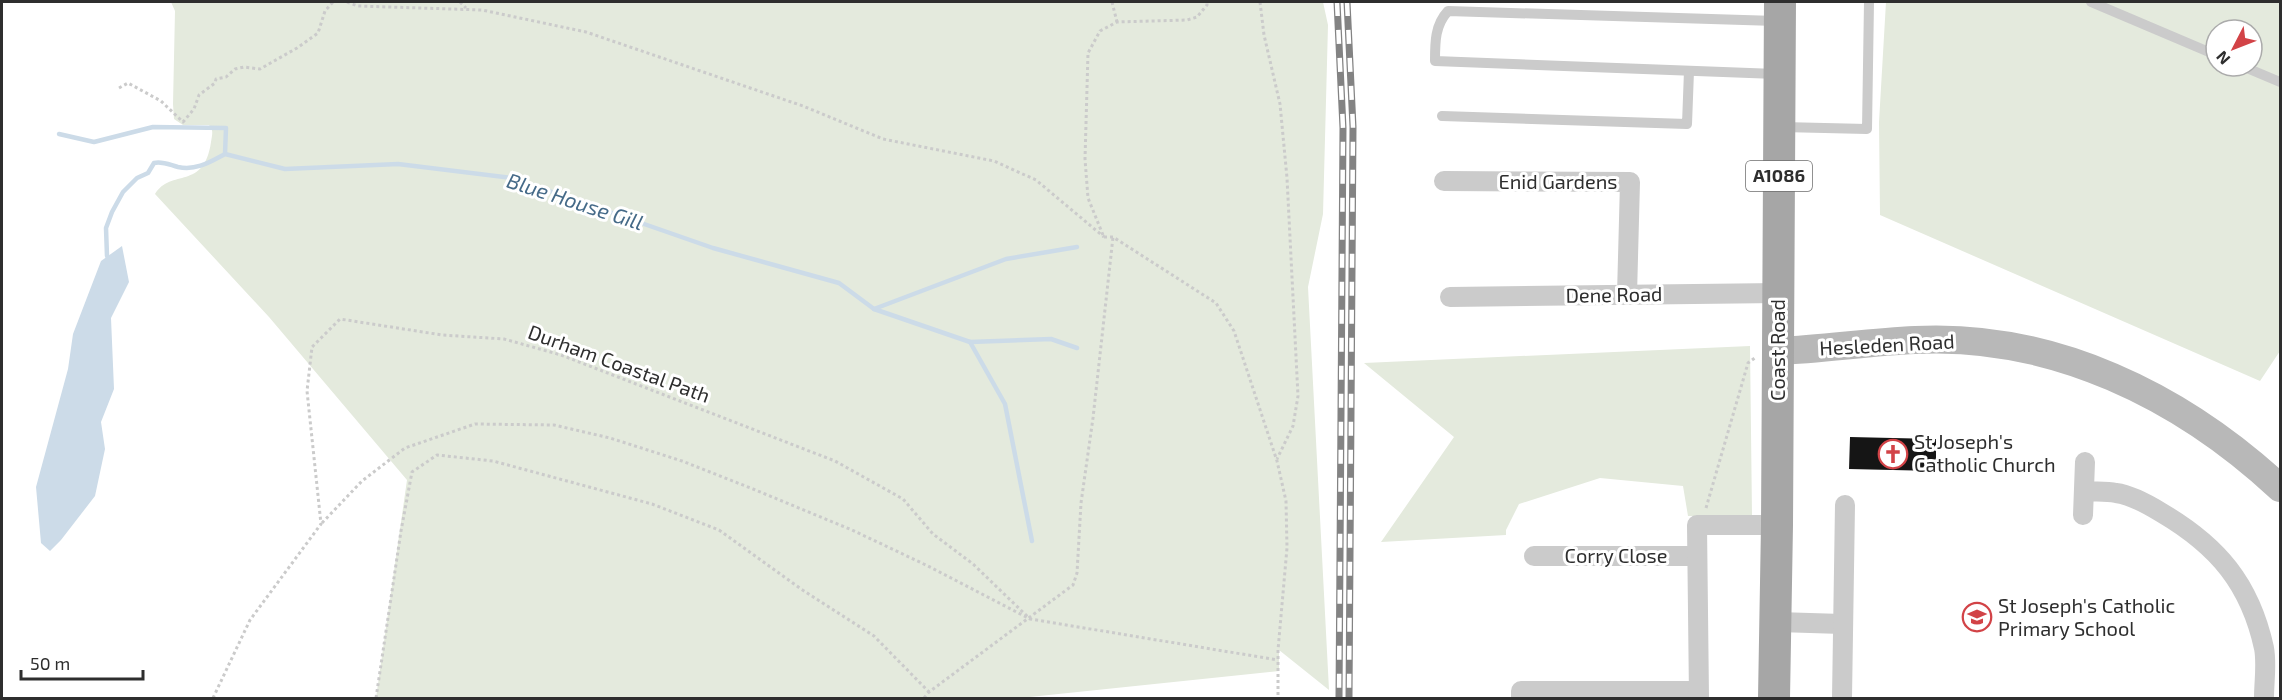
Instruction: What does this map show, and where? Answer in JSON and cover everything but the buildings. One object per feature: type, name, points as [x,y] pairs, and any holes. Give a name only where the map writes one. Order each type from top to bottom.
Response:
[{"type":"main road","name":"Coast Road","points":[[1774,699],[1780,11]]},
{"type":"main road","name":"Hesleden Road","points":[[1778,351],[1916,339],[1976,341],[2028,348],[2091,368],[2146,392],[2200,423],[2258,467],[2280,488]]},
{"type":"street","name":"Enid Gardens","points":[[1444,181],[1630,182],[1627,295]]},
{"type":"street","name":"Dene Road","points":[[1450,297],[1779,293]]},
{"type":"street","points":[[2083,515],[2085,462]]},
{"type":"street","points":[[2084,491],[2118,493],[2151,506],[2182,525],[2216,552],[2239,582],[2256,618],[2264,651],[2264,699]]},
{"type":"street","points":[[1842,699],[1845,505]]},
{"type":"street","points":[[1521,699],[1521,691],[1698,695],[1698,525],[1777,525]]},
{"type":"street","name":"Corry Close","points":[[1534,556],[1697,556]]},
{"type":"street","points":[[1776,622],[1842,624]]},
{"type":"lane","points":[[1779,127],[1867,129],[1869,2]]},
{"type":"lane","points":[[2091,2],[2204,50]]},
{"type":"lane","points":[[1779,74],[1435,61],[1435,41],[1440,20],[1448,11],[1780,11]]},
{"type":"lane","points":[[1442,116],[1687,124],[1689,71]]},
{"type":"lane","points":[[2264,75],[2280,82]]},
{"type":"path","points":[[119,88],[128,83],[152,95],[183,122],[195,109],[199,95],[215,83],[216,79],[226,77],[235,69],[244,67],[260,69],[318,33],[325,11],[333,2]]},
{"type":"path","points":[[347,2],[358,6],[482,10],[586,32],[802,106],[883,139],[994,161],[1036,180],[1104,237],[1113,237],[1216,303],[1234,331],[1276,461],[1286,501],[1287,548],[1278,660],[1278,699]]},
{"type":"path","points":[[460,2],[467,9]]},
{"type":"path","points":[[1112,2],[1117,22]]},
{"type":"path","points":[[1104,237],[1088,198],[1085,159],[1088,52],[1100,32],[1117,22],[1187,20],[1197,17],[1207,2]]},
{"type":"path","points":[[1260,2],[1264,36],[1280,104],[1287,178],[1298,396],[1293,426],[1276,461]]},
{"type":"path","points":[[924,699],[928,692],[1030,619],[1073,585],[1077,573],[1081,503],[1113,237]]},
{"type":"path","name":"Durham Coastal Path","points":[[321,524],[307,391],[312,346],[340,319],[442,335],[504,339],[561,355],[835,461],[903,499],[933,534],[973,564],[1030,619]]},
{"type":"path","points":[[1704,525],[1705,510],[1748,363],[1752,358],[1778,351]]},
{"type":"path","points":[[213,699],[250,620],[321,524],[362,481],[405,448],[475,424],[554,425],[682,461],[852,530],[1030,619],[1278,660]]},
{"type":"path","points":[[376,699],[399,542],[412,472],[437,455],[493,461],[652,504],[718,530],[801,589],[874,636],[928,692]]},
{"type":"shaded area","points":[[171,2],[1323,2],[1328,25],[1323,214],[1308,287],[1329,690],[1279,650],[1279,671],[1020,698],[376,698],[407,480],[269,317],[155,194],[162,186],[186,177],[202,167],[212,135],[209,125],[183,125],[174,119],[175,11]]},
{"type":"shaded area","points":[[1886,2],[2280,2],[2280,351],[2260,381],[1880,215],[1879,122]]},
{"type":"shaded area","points":[[1750,346],[1752,516],[1688,516],[1683,486],[1600,478],[1519,504],[1506,530],[1506,535],[1381,542],[1454,437],[1364,363]]},
{"type":"water","points":[[122,246],[129,282],[111,318],[114,389],[101,422],[105,449],[95,496],[50,551],[41,543],[36,487],[68,369],[73,334],[101,261]]},
{"type":"waterway","name":"Blue House Gill","points":[[59,134],[94,142],[153,127],[226,128],[225,154]]},
{"type":"waterway","name":"Blue House Gill","points":[[107,256],[106,228],[112,212],[123,192],[137,178],[148,173],[154,163],[191,168],[225,154],[285,169],[398,164],[512,178],[713,248],[839,283],[874,309],[970,342],[1005,404],[1032,541]]},
{"type":"waterway","name":"Blue House Gill","points":[[874,309],[1006,259],[1077,247]]},
{"type":"waterway","name":"Blue House Gill","points":[[970,342],[1051,339],[1077,348]]},
{"type":"railway","points":[[1337,2],[1343,128],[1339,698]]},
{"type":"railway","points":[[1347,2],[1353,127],[1349,698]]},
{"type":"place","name":"St Joseph's Catholic Church","points":[[1893,454]]},
{"type":"place","name":"St Joseph's Catholic Primary School","points":[[1977,617]]}]
